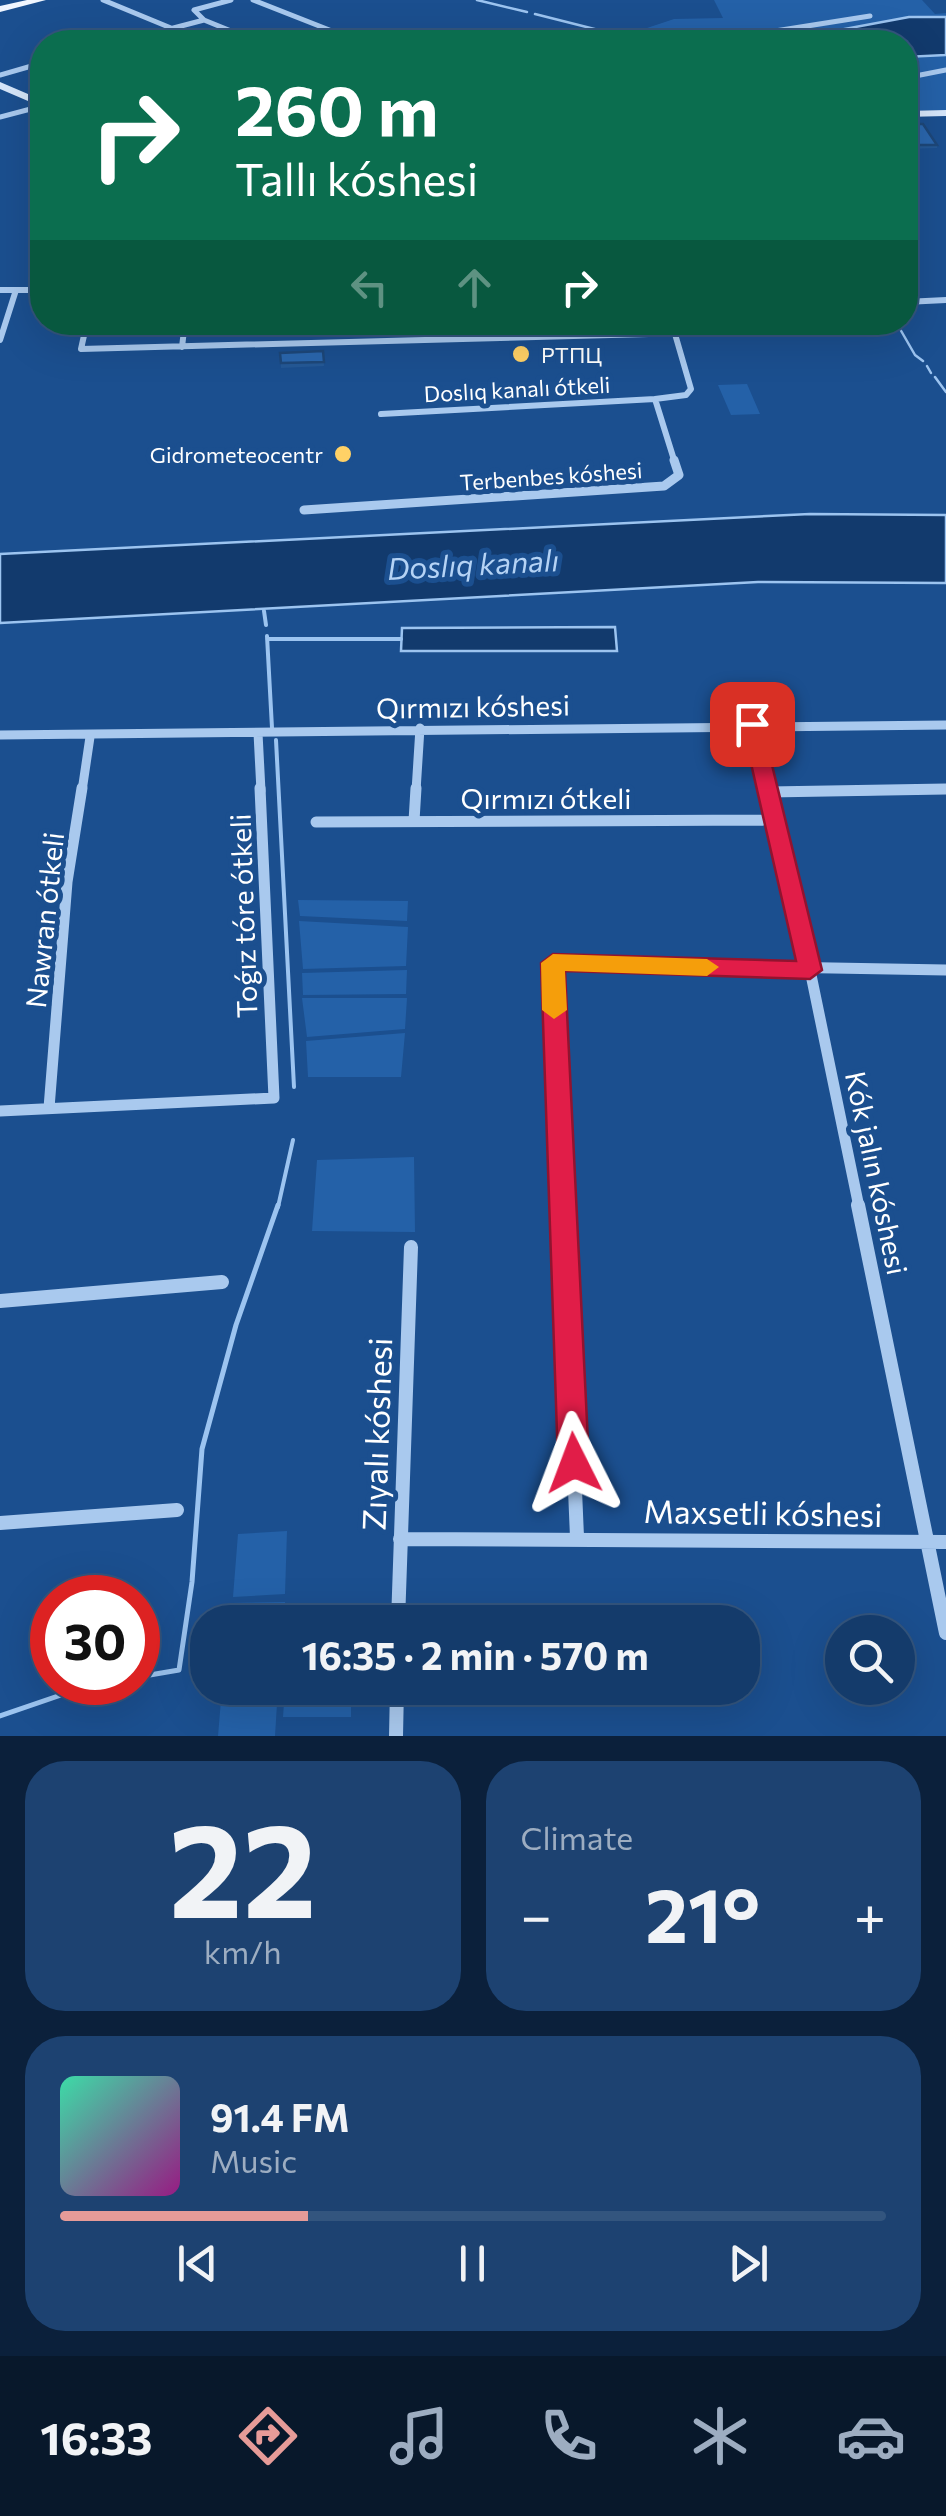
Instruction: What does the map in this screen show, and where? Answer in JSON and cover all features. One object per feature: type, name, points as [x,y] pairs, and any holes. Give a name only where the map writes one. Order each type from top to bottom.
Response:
[{"type":"main road","points":[[0,7],[22,0]]},
{"type":"main road","points":[[0,7],[40,0]]},
{"type":"main road","points":[[0,86],[30,100]]},
{"type":"main road","points":[[918,114],[946,113]]},
{"type":"street","points":[[103,0],[173,29]]},
{"type":"street","points":[[229,30],[196,16],[197,8],[231,0]]},
{"type":"street","points":[[253,0],[329,30]]},
{"type":"street","points":[[782,30],[870,16]]},
{"type":"street","points":[[169,30],[204,20]]},
{"type":"street","points":[[0,75],[30,66]]},
{"type":"street","points":[[918,75],[946,70]]},
{"type":"street","points":[[0,117],[30,108]]},
{"type":"street","points":[[0,290],[30,290]]},
{"type":"street","points":[[0,340],[16,290]]},
{"type":"street","points":[[918,301],[946,300]]},
{"type":"street","points":[[84,335],[81,350],[593,335]]},
{"type":"street","points":[[182,348],[184,335]]},
{"type":"street","points":[[655,399],[686,395],[691,389],[674,335]]},
{"type":"street","name":"Doslıq kanalı ótkeli","points":[[380,414],[655,399]]},
{"type":"street","name":"Terbenbes kóshesi","points":[[304,510],[664,486],[680,475],[655,399]]},
{"type":"street","name":"Qırmızı kóshesi","points":[[0,735],[90,737],[752,724],[946,725]]},
{"type":"street","name":"Kók jalın kóshesi","points":[[752,724],[810,970],[946,1632]]},
{"type":"street","points":[[414,821],[420,728]]},
{"type":"street","name":"Toǵız tóre ótkeli","points":[[50,1108],[274,1098],[258,733]]},
{"type":"street","name":"Nawran ótkeli","points":[[50,1108],[67,882],[90,737]]},
{"type":"street","points":[[768,792],[946,790]]},
{"type":"street","name":"Qırmızı ótkeli","points":[[316,822],[775,820]]},
{"type":"street","points":[[577,1536],[553,963],[946,970]]},
{"type":"street","points":[[0,1110],[50,1108]]},
{"type":"street","name":"Zıyalı kóshesi","points":[[398,1605],[411,1248]]},
{"type":"street","points":[[0,1301],[222,1282]]},
{"type":"street","points":[[0,1523],[177,1510]]},
{"type":"street","name":"Maxsetli kóshesi","points":[[400,1539],[577,1536],[946,1542]]},
{"type":"street","points":[[396,1736],[397,1705]]},
{"type":"shaded area","points":[[714,0],[922,0],[935,14],[946,13],[946,110],[918,111],[918,30],[641,30],[674,19],[723,18]]},
{"type":"shaded area","points":[[747,384],[760,414],[731,415],[718,385]]},
{"type":"shaded area","points":[[298,900],[408,901],[407,921],[300,916]]},
{"type":"shaded area","points":[[299,921],[408,927],[406,966],[303,969]]},
{"type":"shaded area","points":[[407,970],[406,994],[303,995],[302,973]]},
{"type":"shaded area","points":[[302,998],[407,998],[405,1029],[307,1037]]},
{"type":"shaded area","points":[[405,1033],[401,1077],[308,1077],[306,1041]]},
{"type":"shaded area","points":[[414,1157],[415,1232],[312,1231],[317,1160]]},
{"type":"shaded area","points":[[287,1531],[285,1594],[233,1597],[238,1534]]},
{"type":"shaded area","points":[[285,1602],[285,1605],[231,1605]]},
{"type":"shaded area","points":[[221,1705],[277,1705],[275,1736],[218,1736]]},
{"type":"shaded area","points":[[284,1705],[351,1705],[351,1717],[283,1717]]},
{"type":"water","points":[[909,17],[946,17],[946,55],[918,56],[918,30],[839,30]]},
{"type":"water","name":"Doslıq kanalı","points":[[810,514],[946,515],[946,583],[758,582],[0,623],[0,554]]},
{"type":"water","points":[[615,627],[617,651],[401,651],[402,628]]},
{"type":"building","points":[[918,124],[923,124],[937,145],[918,145]]},
{"type":"building","points":[[323,351],[324,362],[281,363],[280,353]]},
{"type":"waterway","points":[[477,0],[527,12]]},
{"type":"waterway","points":[[535,14],[598,30]]},
{"type":"waterway","points":[[903,335],[923,361]]},
{"type":"waterway","points":[[927,366],[931,373]]},
{"type":"waterway","points":[[935,377],[946,392]]},
{"type":"waterway","points":[[264,611],[266,625]]},
{"type":"waterway","points":[[267,639],[401,639]]},
{"type":"waterway","points":[[267,639],[272,728]]},
{"type":"waterway","points":[[276,740],[294,1087]]},
{"type":"waterway","points":[[278,1207],[293,1140]]},
{"type":"waterway","points":[[160,1673],[179,1670],[192,1582],[202,1449],[236,1325],[278,1205]]},
{"type":"waterway","points":[[0,1716],[32,1705]]},
{"type":"slow traffic","points":[[554,1010],[553,963],[707,967]]},
{"type":"place","name":"РТПЦ","points":[[521,354]]},
{"type":"place","name":"Gidrometeocentr","points":[[343,454]]},
{"type":"route","points":[[574,1463],[553,963],[810,970],[752,724]]}]
